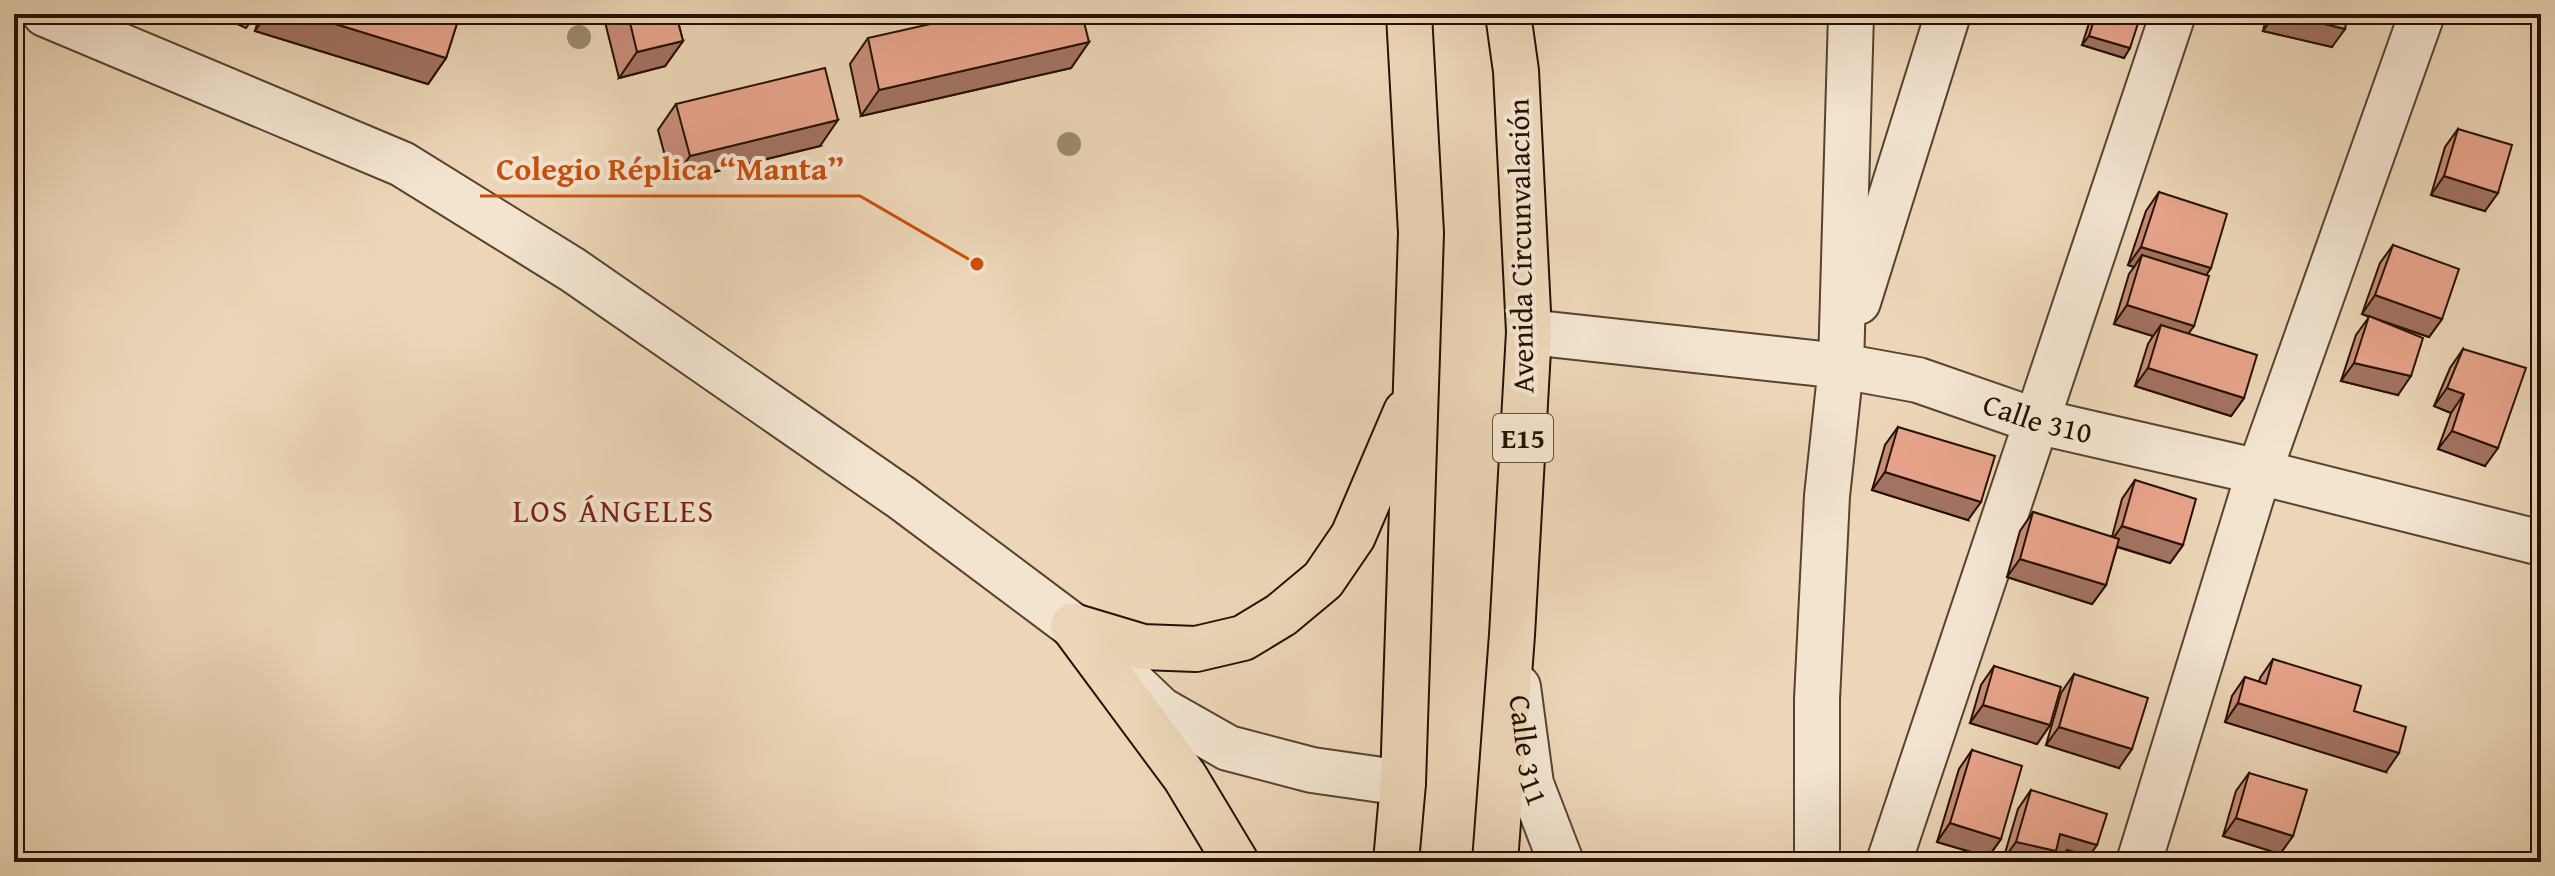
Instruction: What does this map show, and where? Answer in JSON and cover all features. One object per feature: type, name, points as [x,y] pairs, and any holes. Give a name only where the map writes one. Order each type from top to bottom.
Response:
[{"type":"highway","points":[[1396,862],[1403,783],[1421,233],[1409,14]]},
{"type":"highway","name":"Avenida Circunvalación","points":[[1495,862],[1512,635],[1529,332],[1516,71],[1508,14]]},
{"type":"highway","points":[[1073,626],[1143,647],[1196,649],[1243,638],[1281,615],[1323,580],[1353,536],[1417,384]]},
{"type":"highway","points":[[1073,626],[1185,777],[1236,862]]},
{"type":"street","points":[[45,14],[402,164],[573,270],[902,498],[1073,626],[1161,710],[1228,748],[1312,770],[1403,783]]},
{"type":"street","points":[[1819,862],[1817,699],[1827,496],[1841,366],[1851,14]]},
{"type":"street","points":[[1841,366],[1859,295],[1948,14]]},
{"type":"street","points":[[1889,862],[2173,14]]},
{"type":"street","points":[[2139,862],[2259,472],[2422,14]]},
{"type":"street","name":"Calle 310","points":[[1529,332],[1841,366],[1918,380],[2036,421],[2259,472],[2541,543]]},
{"type":"street","name":"Calle 311","points":[[1512,635],[1531,784],[1561,862]]},
{"type":"building","points":[[303,14],[460,14],[446,58]]},
{"type":"building","points":[[628,14],[676,14],[683,41],[637,52]]},
{"type":"building","points":[[975,14],[1082,14],[1089,42],[879,90],[868,38]]},
{"type":"building","points":[[2096,14],[2141,14],[2130,48],[2089,36]]},
{"type":"building","points":[[2285,14],[2348,14],[2345,29]]},
{"type":"building","points":[[825,68],[838,120],[690,156],[676,104]]},
{"type":"building","points":[[2458,129],[2512,145],[2498,193],[2444,176]]},
{"type":"building","points":[[2159,192],[2227,214],[2211,268],[2141,247]]},
{"type":"building","points":[[2393,245],[2459,269],[2442,319],[2375,295]]},
{"type":"building","points":[[2142,255],[2209,276],[2194,326],[2127,305]]},
{"type":"building","points":[[2369,316],[2423,338],[2411,376],[2354,363]]},
{"type":"building","points":[[2161,325],[2257,355],[2244,398],[2148,368]]},
{"type":"building","points":[[2463,349],[2526,368],[2498,448],[2452,431],[2464,394],[2447,388]]},
{"type":"building","points":[[1898,427],[1995,456],[1981,502],[1885,472]]},
{"type":"building","points":[[2135,480],[2196,499],[2183,545],[2122,526]]},
{"type":"building","points":[[2033,512],[2119,539],[2106,585],[2020,559]]},
{"type":"building","points":[[2273,659],[2361,686],[2354,711],[2406,727],[2399,753],[2238,703],[2245,677],[2266,684]]},
{"type":"building","points":[[1994,666],[2061,687],[2050,725],[1983,705]]},
{"type":"building","points":[[2074,674],[2148,698],[2132,749],[2059,727]]},
{"type":"building","points":[[1972,750],[2022,766],[2001,839],[1950,823]]},
{"type":"building","points":[[2249,773],[2307,790],[2293,836],[2236,818]]},
{"type":"building","points":[[2031,790],[2107,814],[2097,845],[2060,834],[2056,851],[2016,842]]},
{"type":"building","points":[[2067,850],[2101,859],[2100,862],[2064,862]]},
{"type":"place","name":"Colegio Réplica “Manta”","points":[[977,264]]},
{"type":"district","name":"LOS ÁNGELES","points":[[614,511]]}]
